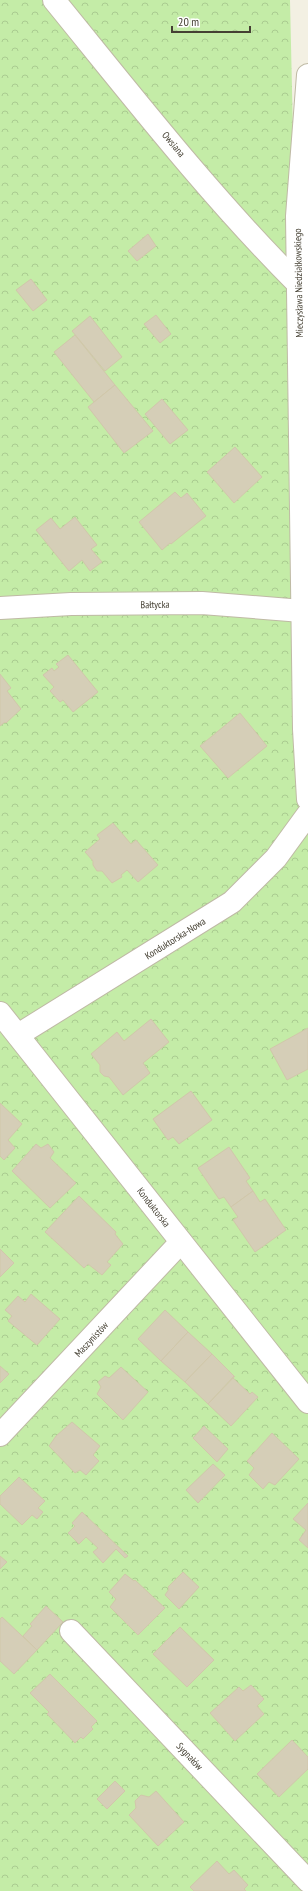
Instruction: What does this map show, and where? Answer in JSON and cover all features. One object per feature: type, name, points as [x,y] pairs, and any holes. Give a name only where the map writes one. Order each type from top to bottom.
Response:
[{"type":"street","name":"Owsiana","points":[[54,0],[230,211],[268,254],[298,284]]},
{"type":"street","name":"Mieczysława Niedziałkowskiego","points":[[308,76],[297,216],[305,613],[304,729],[308,799]]},
{"type":"street","name":"Bałtycka","points":[[0,608],[71,604],[202,603],[305,613]]},
{"type":"street","name":"Konduktorska-Nowa","points":[[7,1025],[232,902],[276,858],[308,814]]},
{"type":"street","name":"Konduktorska","points":[[7,1025],[308,1402]]},
{"type":"street","name":"Maszynistów","points":[[0,1435],[181,1242]]},
{"type":"street","name":"Sygnałów","points":[[71,1630],[308,1881]]},
{"type":"green space","points":[[0,0],[290,0],[293,133],[287,353],[293,629],[308,631],[308,1891],[0,1891]]},
{"type":"building","points":[[148,234],[156,246],[137,261],[128,251]]},
{"type":"building","points":[[31,279],[47,300],[33,311],[16,290]]},
{"type":"building","points":[[156,315],[171,334],[160,343],[144,324]]},
{"type":"building","points":[[90,316],[122,357],[105,371],[72,331]]},
{"type":"building","points":[[75,335],[115,385],[94,402],[54,352]]},
{"type":"building","points":[[115,385],[153,431],[124,453],[88,407]]},
{"type":"building","points":[[162,399],[188,430],[170,444],[145,414]]},
{"type":"building","points":[[235,447],[262,477],[234,503],[207,472]]},
{"type":"building","points":[[175,492],[181,498],[187,493],[206,516],[162,550],[139,522]]},
{"type":"building","points":[[75,517],[97,545],[91,549],[102,562],[90,571],[82,560],[69,571],[36,530],[51,518],[60,529]]},
{"type":"building","points":[[68,655],[98,692],[73,712],[63,700],[60,702],[50,691],[54,687],[43,675],[52,668],[54,671],[59,667],[56,664]]},
{"type":"building","points":[[0,674],[11,688],[7,691],[21,709],[6,723],[5,722],[0,726]]},
{"type":"building","points":[[240,713],[267,746],[228,778],[200,746]]},
{"type":"building","points":[[113,823],[131,844],[136,840],[158,865],[138,882],[127,870],[121,875],[122,877],[112,883],[102,871],[97,871],[93,865],[93,861],[85,852],[100,839],[97,835]]},
{"type":"building","points":[[151,1019],[169,1042],[143,1063],[150,1073],[123,1095],[109,1077],[104,1076],[100,1072],[100,1065],[91,1054],[117,1032],[124,1041]]},
{"type":"building","points":[[308,1028],[308,1069],[287,1080],[270,1049]]},
{"type":"building","points":[[191,1091],[212,1120],[179,1144],[173,1137],[168,1140],[153,1119]]},
{"type":"building","points":[[0,1103],[22,1124],[8,1140],[15,1148],[4,1160],[0,1156]]},
{"type":"building","points":[[36,1144],[41,1148],[48,1144],[54,1152],[50,1158],[76,1183],[50,1208],[12,1171]]},
{"type":"building","points":[[229,1147],[250,1178],[246,1181],[253,1191],[231,1207],[224,1197],[219,1199],[198,1168]]},
{"type":"building","points":[[253,1191],[260,1202],[265,1199],[286,1230],[255,1252],[233,1220],[238,1217],[231,1207]]},
{"type":"building","points":[[79,1196],[116,1232],[115,1234],[123,1244],[107,1262],[111,1265],[102,1275],[88,1264],[84,1268],[45,1232]]},
{"type":"building","points":[[0,1249],[14,1263],[0,1277]]},
{"type":"building","points":[[31,1294],[60,1319],[37,1345],[8,1321],[12,1316],[5,1310],[18,1296],[25,1302]]},
{"type":"building","points":[[165,1310],[188,1332],[161,1361],[138,1339]]},
{"type":"building","points":[[188,1332],[212,1354],[185,1382],[161,1361]]},
{"type":"building","points":[[212,1354],[234,1376],[208,1404],[185,1382]]},
{"type":"building","points":[[0,1366],[9,1374],[0,1383]]},
{"type":"building","points":[[121,1367],[148,1392],[123,1420],[97,1394],[101,1387],[98,1382],[105,1376],[109,1378]]},
{"type":"building","points":[[233,1378],[250,1394],[252,1392],[258,1397],[231,1426],[208,1404]]},
{"type":"building","points":[[72,1422],[100,1446],[93,1455],[99,1461],[86,1475],[80,1470],[75,1473],[49,1446],[56,1436]]},
{"type":"building","points":[[204,1426],[228,1449],[217,1462],[193,1438]]},
{"type":"building","points":[[272,1433],[299,1459],[275,1485],[269,1482],[263,1489],[249,1475],[254,1468],[247,1461]]},
{"type":"building","points":[[213,1464],[225,1475],[198,1503],[186,1490]]},
{"type":"building","points":[[19,1477],[45,1501],[38,1508],[43,1512],[37,1519],[32,1515],[22,1525],[0,1504],[0,1496]]},
{"type":"building","points":[[308,1503],[308,1548],[299,1540],[306,1530],[293,1519]]},
{"type":"building","points":[[82,1512],[128,1556],[125,1558],[116,1549],[103,1563],[93,1552],[98,1548],[86,1537],[79,1544],[68,1533],[75,1526],[72,1523]]},
{"type":"building","points":[[0,1556],[7,1562],[0,1569]]},
{"type":"building","points":[[183,1572],[199,1587],[179,1609],[165,1595],[169,1589],[168,1587]]},
{"type":"building","points":[[125,1574],[134,1581],[135,1580],[165,1608],[138,1635],[110,1607],[116,1599],[109,1592]]},
{"type":"building","points":[[46,1606],[63,1622],[37,1650],[23,1636],[32,1626],[30,1624]]},
{"type":"building","points":[[2,1617],[37,1650],[14,1674],[0,1661],[0,1619]]},
{"type":"building","points":[[180,1627],[214,1660],[187,1687],[153,1654]]},
{"type":"building","points":[[50,1674],[97,1721],[91,1727],[93,1729],[83,1739],[81,1737],[75,1743],[47,1714],[49,1712],[30,1693]]},
{"type":"building","points":[[251,1685],[264,1699],[257,1706],[264,1714],[235,1741],[210,1713],[239,1687],[243,1691]]},
{"type":"building","points":[[292,1740],[308,1757],[308,1769],[279,1797],[257,1774]]},
{"type":"building","points":[[115,1781],[125,1791],[107,1809],[97,1799]]},
{"type":"building","points":[[156,1791],[184,1822],[158,1846],[129,1815],[136,1808],[135,1801],[141,1795],[149,1797]]},
{"type":"building","points":[[217,1861],[229,1874],[234,1870],[248,1885],[244,1889],[246,1891],[194,1891],[190,1887]]}]
